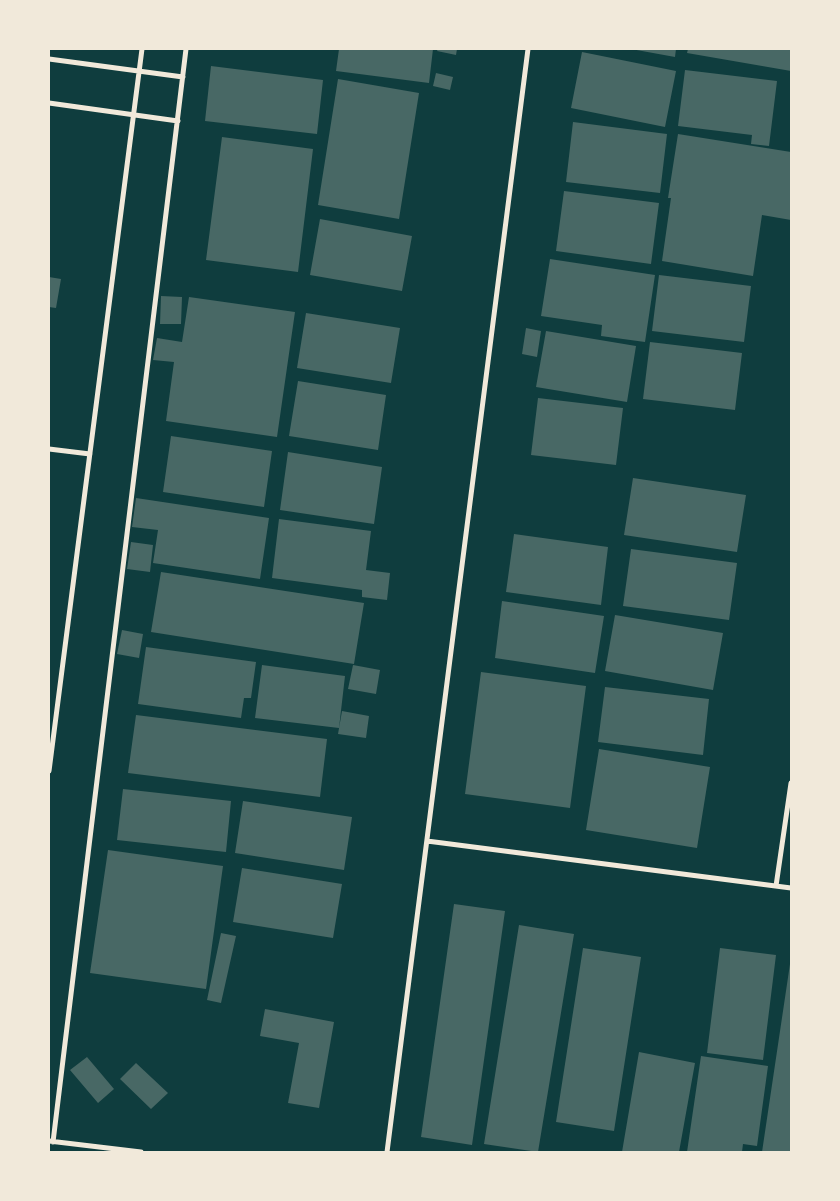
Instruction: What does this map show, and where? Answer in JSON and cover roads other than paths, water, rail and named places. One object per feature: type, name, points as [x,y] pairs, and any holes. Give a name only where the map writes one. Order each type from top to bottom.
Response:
[{"type":"street","points":[[49,771],[142,49]]},
{"type":"street","points":[[141,1152],[51,1141],[186,49]]},
{"type":"street","points":[[388,1152],[528,49]]},
{"type":"street","points":[[49,59],[183,77]]},
{"type":"street","points":[[49,103],[178,121]]},
{"type":"street","points":[[49,449],[90,454]]},
{"type":"street","points":[[776,886],[791,783]]},
{"type":"street","points":[[427,842],[791,888]]}]
